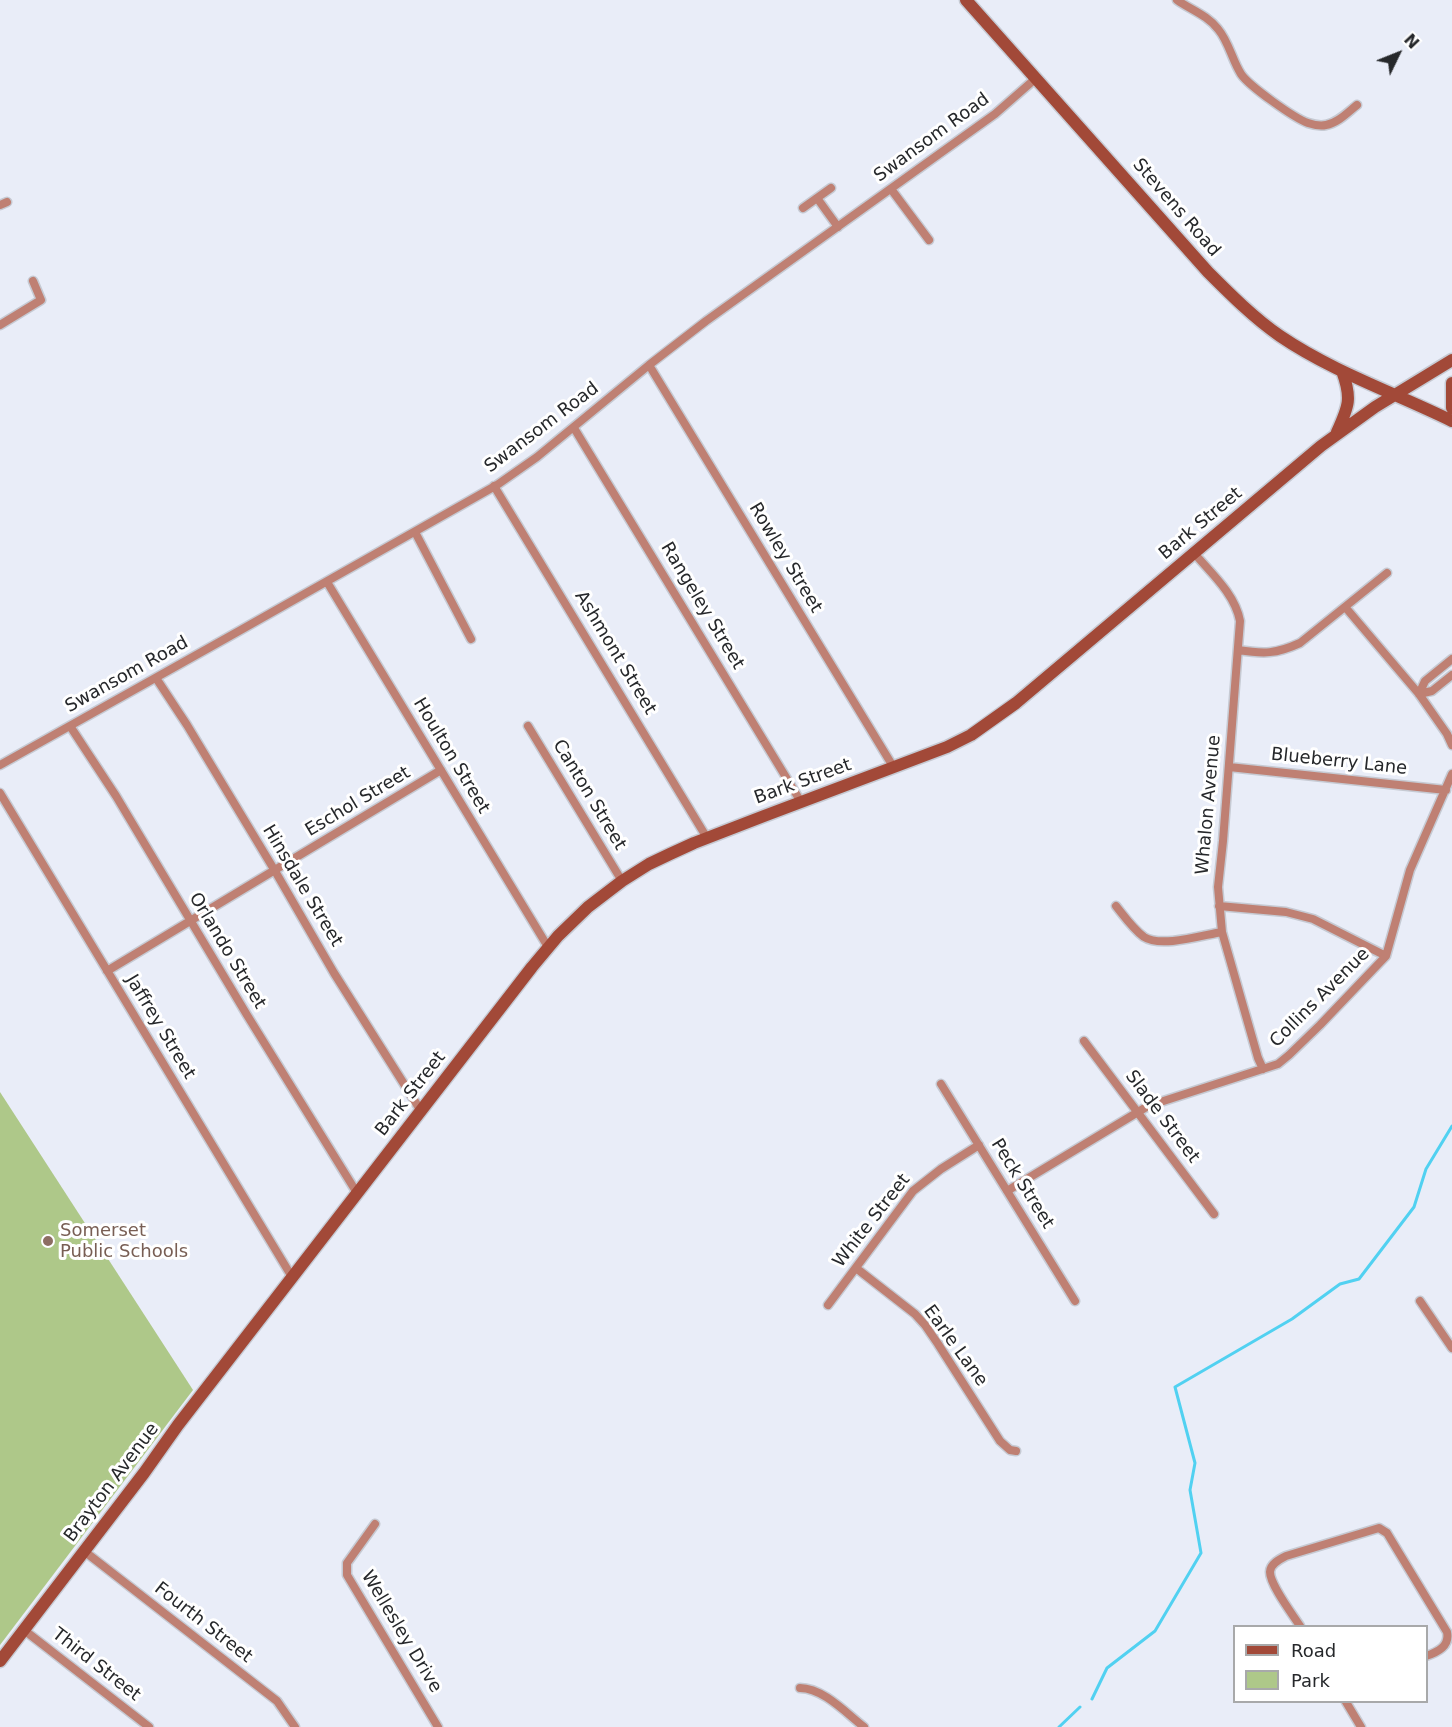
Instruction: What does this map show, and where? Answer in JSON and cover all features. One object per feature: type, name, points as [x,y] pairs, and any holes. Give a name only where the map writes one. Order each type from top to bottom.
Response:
[{"type":"main road","name":"Stevens Road","points":[[966,0],[1208,272],[1235,299],[1264,324],[1318,359],[1452,421]]},
{"type":"main road","name":"Bark Street","points":[[253,1327],[548,947],[578,917],[622,881],[649,864],[707,838],[928,756],[959,742],[1000,715],[1335,435],[1375,407],[1452,360]]},
{"type":"main road","points":[[1335,435],[1349,403],[1347,385],[1342,371]]},
{"type":"main road","points":[[1452,383],[1452,408]]},
{"type":"main road","name":"Brayton Avenue","points":[[0,1661],[253,1327]]},
{"type":"street","points":[[1177,0],[1202,14],[1218,28],[1237,68],[1247,82],[1258,92],[1302,120],[1315,125],[1328,125],[1340,119],[1357,105]]},
{"type":"street","name":"Swansom Road","points":[[0,765],[495,486],[537,457],[706,321],[996,114],[1035,79]]},
{"type":"street","points":[[803,208],[831,188]]},
{"type":"street","points":[[891,189],[929,240]]},
{"type":"street","points":[[817,198],[838,227]]},
{"type":"street","points":[[0,325],[41,300],[33,281]]},
{"type":"street","name":"Rowley Street","points":[[649,365],[894,768]]},
{"type":"street","name":"Rangeley Street","points":[[574,428],[801,802]]},
{"type":"street","name":"Ashmont Street","points":[[495,486],[707,838]]},
{"type":"street","points":[[415,532],[471,639]]},
{"type":"street","name":"Whalon Avenue","points":[[1194,553],[1216,578],[1235,606],[1240,621],[1218,887],[1222,932],[1263,1069]]},
{"type":"street","points":[[1238,650],[1263,653],[1284,651],[1300,643],[1388,573]]},
{"type":"street","name":"Houlton Street","points":[[327,582],[548,947]]},
{"type":"street","points":[[1346,608],[1419,694],[1452,745]]},
{"type":"street","points":[[1419,694],[1425,681],[1452,659]]},
{"type":"street","points":[[1419,694],[1432,691],[1452,675]]},
{"type":"street","name":"Hinsdale Street","points":[[156,678],[187,725],[334,973],[421,1110]]},
{"type":"street","name":"Orlando Street","points":[[70,726],[116,796],[264,1044],[357,1193]]},
{"type":"street","name":"Canton Street","points":[[528,726],[622,881]]},
{"type":"street","name":"Blueberry Lane","points":[[1228,767],[1446,790]]},
{"type":"street","name":"Eschol Street","points":[[107,971],[441,771]]},
{"type":"street","name":"Collins Avenue","points":[[1007,1191],[1148,1106],[1278,1064],[1289,1055],[1386,956],[1410,870],[1452,774]]},
{"type":"street","name":"Jaffrey Street","points":[[0,793],[292,1277]]},
{"type":"street","points":[[1116,906],[1145,938],[1156,941],[1184,939],[1222,932]]},
{"type":"street","points":[[1219,906],[1286,912],[1313,919],[1386,956]]},
{"type":"street","name":"Slade Street","points":[[1084,1041],[1214,1214]]},
{"type":"street","name":"Peck Street","points":[[941,1084],[1075,1301]]},
{"type":"street","name":"White Street","points":[[828,1305],[913,1191],[941,1169],[979,1145]]},
{"type":"street","name":"Earle Lane","points":[[856,1268],[915,1314],[925,1325],[1000,1441],[1010,1450],[1017,1451]]},
{"type":"street","points":[[1420,1301],[1452,1348]]},
{"type":"street","name":"Wellesley Drive","points":[[375,1524],[347,1563],[347,1575],[438,1727]]},
{"type":"street","points":[[1299,1625],[1273,1583],[1270,1573],[1272,1567],[1279,1559],[1286,1556],[1379,1528],[1387,1533],[1447,1632],[1445,1646],[1428,1655]]},
{"type":"street","name":"Fourth Street","points":[[84,1551],[277,1701],[295,1727]]},
{"type":"street","name":"Third Street","points":[[24,1630],[149,1727]]},
{"type":"street","points":[[801,1688],[821,1693],[864,1727]]},
{"type":"street","points":[[1347,1703],[1361,1727]]},
{"type":"green space","name":"Somerset Public Schools","points":[[0,1092],[193,1390],[0,1645]]},
{"type":"waterway","points":[[1092,1699],[1107,1668],[1155,1631],[1201,1553],[1190,1490],[1195,1463],[1175,1387],[1292,1319],[1340,1284],[1359,1279],[1414,1207],[1426,1169],[1452,1126]]},
{"type":"waterway","points":[[1059,1727],[1080,1707]]},
{"type":"place","name":"Somerset Public Schools","points":[[48,1241]]}]
